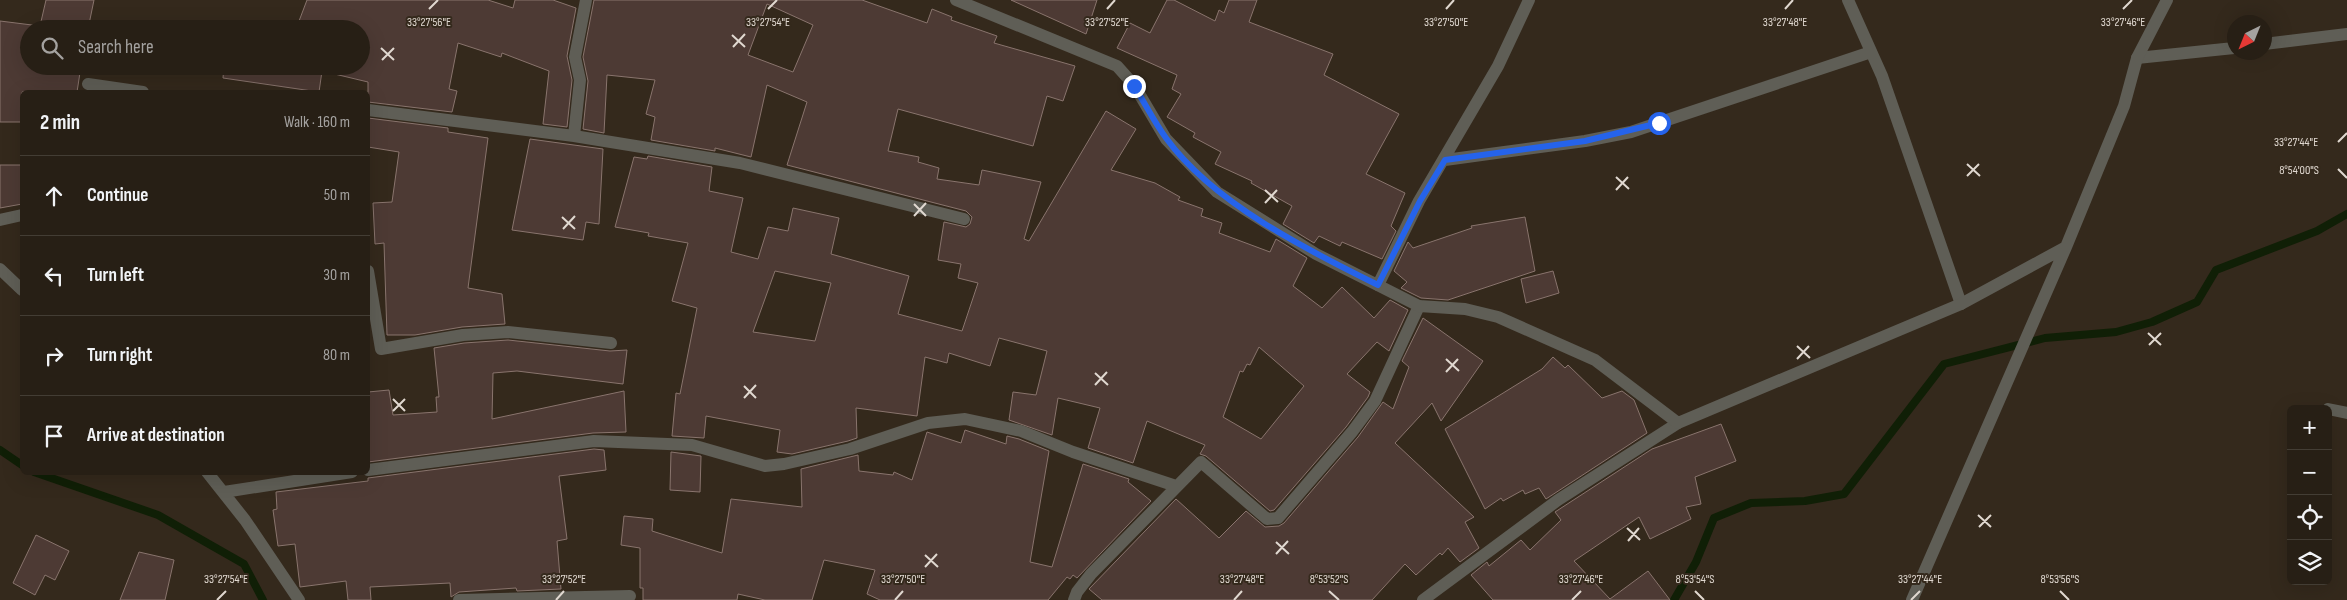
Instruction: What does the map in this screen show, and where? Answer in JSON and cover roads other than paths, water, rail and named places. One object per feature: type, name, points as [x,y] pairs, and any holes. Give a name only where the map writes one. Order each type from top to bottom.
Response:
[{"type":"street","points":[[574,136],[580,80],[575,57],[586,0]]},
{"type":"street","points":[[956,0],[1117,66],[1134,86],[1166,139],[1217,192],[1316,254],[1419,306],[1465,309],[1498,317],[1586,356],[1678,423]]},
{"type":"street","points":[[1378,285],[1420,201],[1498,66],[1529,0]]},
{"type":"street","points":[[1848,0],[1871,52],[1902,133],[1961,304]]},
{"type":"street","points":[[1912,600],[2066,247],[2124,106],[2137,58],[2167,0]]},
{"type":"street","points":[[2272,43],[2347,34]]},
{"type":"street","points":[[2137,58],[2227,49]]},
{"type":"street","points":[[1445,160],[1585,141],[1631,132],[1871,52]]},
{"type":"street","points":[[88,84],[129,90]]},
{"type":"street","points":[[370,110],[574,136],[740,163],[964,219]]},
{"type":"street","points":[[0,220],[20,215]]},
{"type":"street","points":[[1423,600],[1558,500],[1678,423],[1961,304],[2066,247]]},
{"type":"street","points":[[0,269],[20,288]]},
{"type":"street","points":[[370,283],[381,349],[463,335],[508,332],[611,343]]},
{"type":"street","points":[[1074,600],[1077,592],[1091,574],[1201,462],[1267,519],[1278,518],[1352,432],[1375,401],[1419,306]]},
{"type":"street","points":[[2332,410],[2347,413]]},
{"type":"street","points":[[370,470],[594,441],[692,446],[764,466],[784,464],[850,449],[918,425],[965,419],[1021,431],[1073,452],[1176,486]]},
{"type":"street","points":[[210,475],[224,492],[299,600]]},
{"type":"street","points":[[224,492],[333,475]]},
{"type":"street","points":[[459,600],[630,596]]},
{"type":"waterway","points":[[1674,600],[1696,562],[1714,518],[1751,503],[1805,501],[1844,494],[1944,364],[2045,338],[2116,332],[2152,322],[2197,302],[2216,270],[2317,231],[2347,214]]},
{"type":"waterway","points":[[0,450],[20,464]]},
{"type":"waterway","points":[[43,475],[158,515],[244,564],[263,600]]}]
